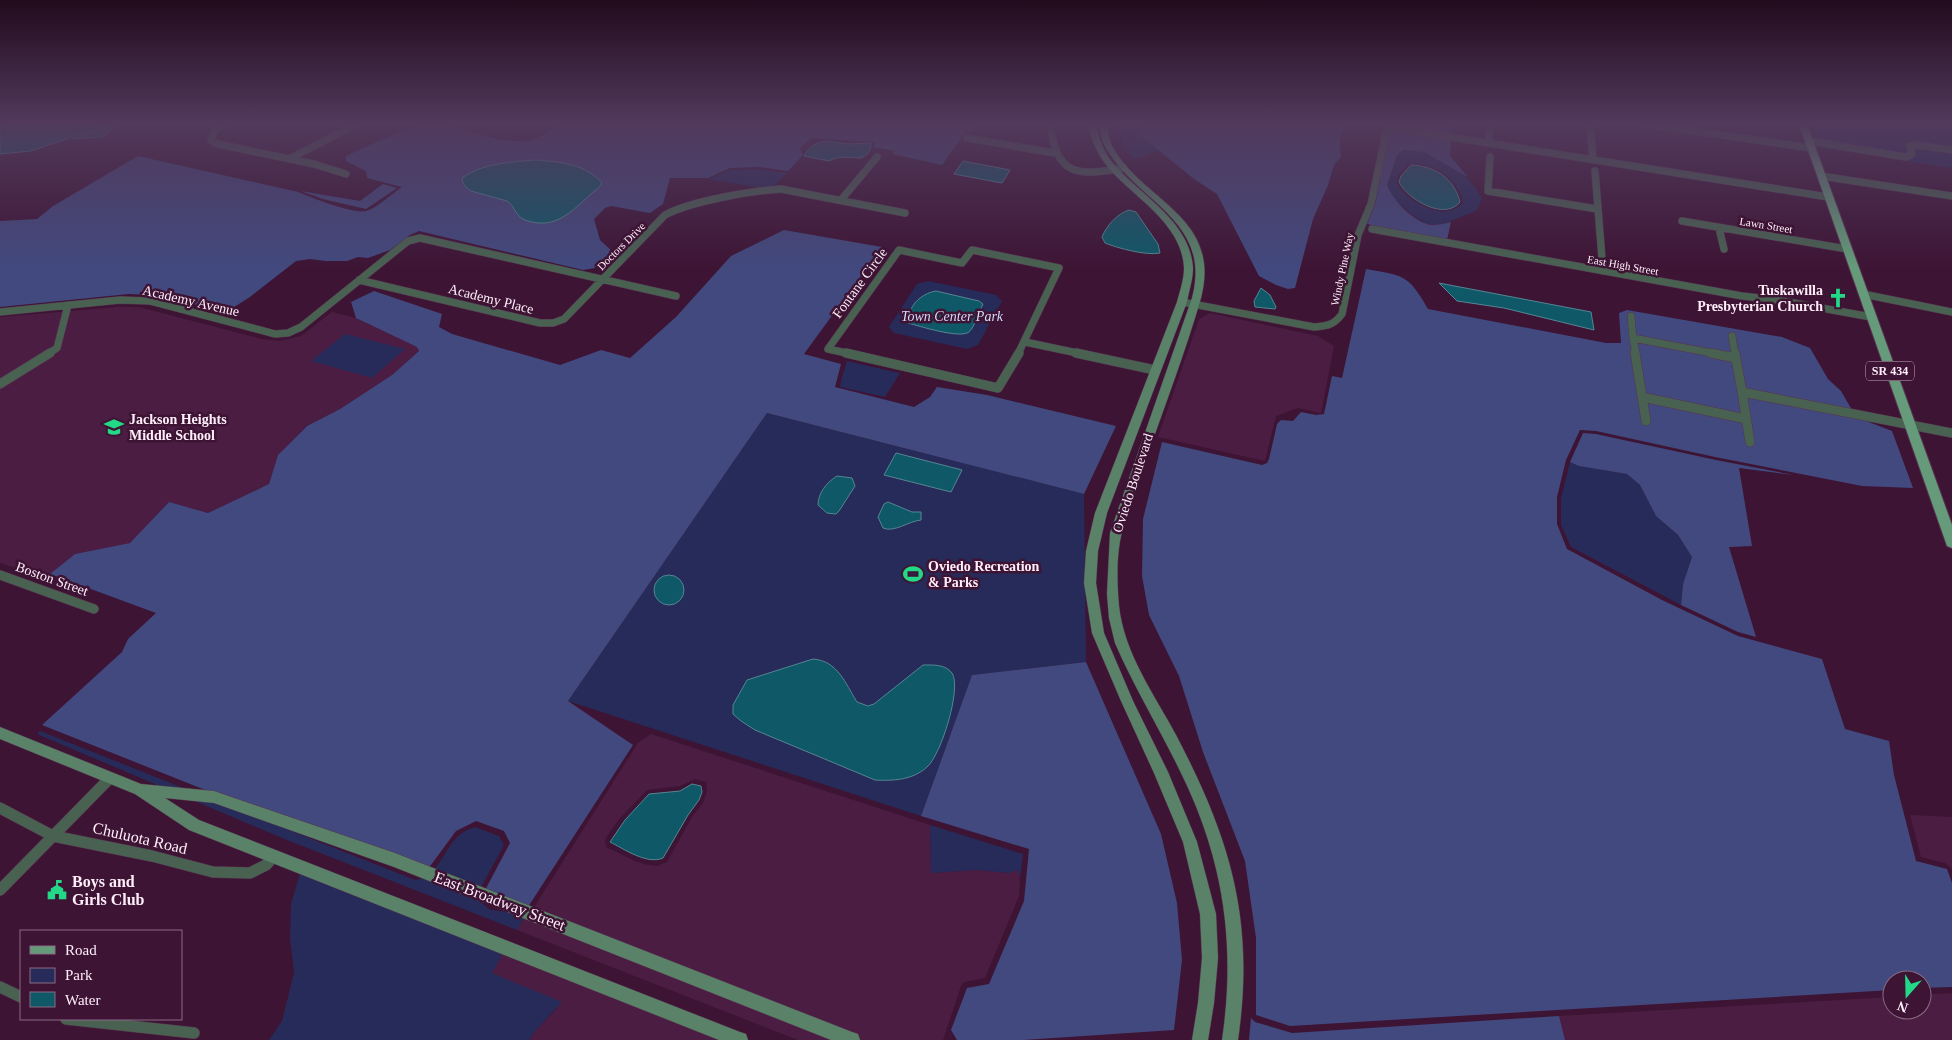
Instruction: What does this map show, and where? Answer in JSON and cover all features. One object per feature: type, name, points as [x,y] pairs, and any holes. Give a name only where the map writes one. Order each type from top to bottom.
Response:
[{"type":"main road","name":"SR 434","points":[[1820,173],[1952,543]]},
{"type":"street","points":[[340,173],[346,174]]},
{"type":"street","points":[[841,200],[863,173]]},
{"type":"street","name":"Oviedo Boulevard","points":[[1123,173],[1171,224],[1181,240],[1188,267],[1182,302],[1101,513],[1092,550],[1090,583],[1098,633],[1127,701],[1162,772],[1190,842],[1206,905],[1210,958],[1206,1004],[1200,1040]]},
{"type":"street","name":"Oviedo Boulevard","points":[[1125,173],[1166,204],[1182,221],[1194,240],[1201,273],[1194,305],[1116,533],[1112,586],[1117,631],[1211,825],[1224,868],[1233,920],[1237,960],[1230,1040]]},
{"type":"street","name":"Windy Pine Way","points":[[1182,302],[1301,326],[1328,326],[1337,321],[1342,314],[1358,235],[1371,204],[1378,173]]},
{"type":"street","points":[[1489,173],[1488,191],[1597,209]]},
{"type":"street","points":[[1594,173],[1602,271]]},
{"type":"street","points":[[1673,173],[1828,197]]},
{"type":"street","points":[[1821,176],[1952,196]]},
{"type":"street","name":"Doctors Drive","points":[[358,280],[408,241],[420,238],[603,280],[666,215],[678,208],[772,189],[905,213]]},
{"type":"street","name":"Lawn Street","points":[[1682,221],[1847,249]]},
{"type":"street","points":[[1719,228],[1724,249]]},
{"type":"street","name":"East High Street","points":[[1372,229],[1871,317]]},
{"type":"street","name":"Fontane Circle","points":[[899,250],[962,263],[972,250],[1059,268],[1026,342],[998,388],[828,349],[899,250]]},
{"type":"street","name":"Academy Place","points":[[358,280],[540,324],[553,323],[564,319],[603,280]]},
{"type":"street","name":"Academy Avenue","points":[[0,312],[120,300],[150,301],[275,334],[288,333],[301,327],[358,280]]},
{"type":"street","points":[[603,280],[676,296]]},
{"type":"street","points":[[1862,291],[1952,312]]},
{"type":"street","points":[[0,384],[30,367],[57,348],[68,305]]},
{"type":"street","points":[[1631,316],[1646,420]]},
{"type":"street","points":[[1732,336],[1750,442]]},
{"type":"street","points":[[1633,338],[1736,358]]},
{"type":"street","points":[[1026,342],[1155,370],[1167,365],[1176,358]]},
{"type":"street","points":[[1742,392],[1952,434]]},
{"type":"street","points":[[1642,398],[1746,419]]},
{"type":"street","name":"Boston Street","points":[[0,575],[94,609]]},
{"type":"street","name":"East Broadway Street","points":[[0,733],[140,790],[194,825],[740,1040]]},
{"type":"street","points":[[0,890],[110,778]]},
{"type":"street","name":"East Broadway Street","points":[[140,790],[214,797],[395,860],[852,1040]]},
{"type":"street","name":"Chuluota Road","points":[[0,808],[53,836],[152,856],[213,872],[250,873],[266,865],[274,856]]},
{"type":"street","points":[[0,987],[20,997]]},
{"type":"street","points":[[68,1020],[194,1033]]},
{"type":"shaded area","points":[[110,173],[211,173],[298,192],[342,208],[360,211],[370,210],[402,187],[367,178],[366,173],[720,173],[708,178],[670,178],[663,204],[650,213],[611,206],[605,208],[594,219],[600,240],[615,254],[601,267],[583,270],[419,231],[410,235],[390,250],[368,258],[358,257],[347,261],[310,259],[296,261],[250,297],[231,309],[215,310],[164,296],[129,294],[0,307],[0,221],[37,219],[53,206]]},
{"type":"shaded area","points":[[1186,173],[1332,173],[1313,219],[1295,288],[1288,289],[1276,285],[1259,276],[1217,194]]},
{"type":"shaded area","points":[[1381,173],[1391,173],[1387,185],[1393,197],[1403,208],[1427,224],[1451,222],[1447,240],[1367,224],[1375,205]]},
{"type":"shaded area","points":[[383,184],[397,188],[366,209],[323,199],[301,191],[360,201]]},
{"type":"shaded area","points":[[784,230],[882,247],[804,354],[841,364],[835,387],[914,407],[930,397],[937,387],[987,395],[1116,426],[1084,494],[767,413],[568,701],[633,745],[526,910],[483,894],[510,843],[504,831],[476,821],[456,831],[431,865],[419,875],[42,725],[122,652],[128,639],[156,613],[50,574],[75,554],[130,543],[169,502],[208,513],[269,484],[278,455],[307,426],[340,409],[392,375],[419,351],[417,347],[356,318],[351,302],[374,291],[442,314],[439,327],[452,334],[560,365],[601,350],[630,358],[676,317],[731,256]]},
{"type":"shaded area","points":[[1366,269],[1404,278],[1415,289],[1428,309],[1606,343],[1621,343],[1619,313],[1627,310],[1782,337],[1810,348],[1828,379],[1841,391],[1856,417],[1892,431],[1913,488],[1862,486],[1596,431],[1580,430],[1566,460],[1557,497],[1557,524],[1567,549],[1662,600],[1738,636],[1822,659],[1845,729],[1889,741],[1894,775],[1916,861],[1947,869],[1952,883],[1952,987],[1932,988],[1932,970],[1882,970],[1882,991],[1290,1026],[1256,1015],[1256,938],[1245,861],[1203,752],[1179,676],[1149,615],[1142,576],[1143,519],[1162,442],[1262,465],[1267,463],[1269,459],[1277,424],[1281,420],[1293,421],[1301,412],[1316,415],[1324,414],[1332,376],[1342,378]]},
{"type":"shaded area","points":[[117,307],[139,307],[262,339],[280,341],[301,336],[332,312],[356,318],[417,347],[419,351],[392,375],[340,409],[306,426],[278,455],[269,484],[208,513],[169,502],[130,543],[75,554],[50,574],[32,573],[0,563],[0,317]]},
{"type":"shaded area","points":[[1210,313],[1318,336],[1334,346],[1321,413],[1298,408],[1276,416],[1265,461],[1158,437],[1199,319]]},
{"type":"shaded area","points":[[1583,433],[1596,434],[1794,475],[1739,468],[1752,546],[1729,547],[1756,637],[1738,632],[1681,605],[1683,584],[1692,557],[1678,535],[1656,516],[1640,485],[1627,474],[1579,466],[1570,462]]},
{"type":"shaded area","points":[[1086,662],[1161,834],[1177,903],[1182,960],[1174,1030],[1023,1040],[957,1040],[951,1030],[967,988],[989,984],[1024,901],[1029,849],[921,816],[972,675]]},
{"type":"shaded area","points":[[651,734],[930,825],[931,873],[976,870],[1009,873],[1018,870],[1020,879],[1019,896],[985,978],[964,982],[961,986],[943,1040],[798,1040],[517,930],[525,916],[531,912],[638,743]],"holes":[[[695,779],[706,782],[707,792],[703,803],[692,817],[667,862],[657,866],[648,865],[606,847],[605,840],[609,833],[621,817],[647,790],[680,786]]]},
{"type":"shaded area","points":[[1910,815],[1952,817],[1952,869],[1945,863],[1921,857]]},
{"type":"shaded area","points":[[508,944],[749,1040],[529,1040],[557,1008],[491,973]]},
{"type":"shaded area","points":[[1952,993],[1952,1040],[1565,1040],[1559,1016],[1882,998],[1882,1020],[1932,1020],[1932,994]]},
{"type":"shaded area","points":[[1559,1016],[1565,1040],[1249,1040],[1251,1018],[1255,1022],[1292,1033]]},
{"type":"green space","points":[[724,173],[787,173],[772,187],[761,188],[708,179]]},
{"type":"green space","points":[[1391,173],[1400,173],[1396,182],[1408,197],[1427,208],[1447,211],[1456,208],[1463,202],[1456,186],[1442,173],[1461,173],[1469,180],[1482,199],[1476,211],[1443,224],[1427,224],[1392,198],[1387,185]]},
{"type":"green space","name":"Town Center Park","points":[[928,281],[996,295],[1002,301],[978,345],[967,349],[894,333],[889,327],[917,284]]},
{"type":"green space","points":[[345,334],[405,349],[372,378],[311,361]]},
{"type":"green space","points":[[847,361],[900,373],[885,397],[840,387]]},
{"type":"green space","name":"Oviedo Recreation & Parks","points":[[767,413],[1084,494],[1086,662],[972,675],[921,816],[568,701]]},
{"type":"green space","points":[[1570,462],[1580,466],[1627,474],[1640,485],[1656,516],[1678,535],[1692,557],[1683,584],[1681,605],[1571,547],[1561,525],[1561,498]]},
{"type":"green space","points":[[40,731],[415,880],[430,874],[455,839],[465,831],[475,827],[499,836],[504,845],[478,893],[477,899],[489,909],[525,916],[517,930],[282,838],[37,734]]},
{"type":"green space","points":[[930,825],[1023,854],[1020,879],[1018,870],[1009,873],[976,870],[931,873]]},
{"type":"green space","points":[[303,863],[508,944],[492,973],[562,1002],[529,1040],[269,1040],[282,1021],[294,973],[290,938],[291,904]]},
{"type":"water","points":[[470,173],[589,173],[602,183],[599,188],[562,218],[545,223],[536,223],[519,216],[507,201],[471,191],[466,187],[462,178]]},
{"type":"water","points":[[955,173],[1008,173],[1002,183],[954,174]]},
{"type":"water","points":[[1404,173],[1438,173],[1453,186],[1460,202],[1453,207],[1445,209],[1427,206],[1404,189],[1399,182]]},
{"type":"water","points":[[1129,210],[1136,212],[1158,244],[1160,253],[1140,252],[1105,243],[1102,237],[1107,228],[1120,214]]},
{"type":"water","points":[[1439,283],[1591,312],[1594,330],[1504,308],[1457,301]]},
{"type":"water","points":[[1261,288],[1270,295],[1276,307],[1275,309],[1255,307],[1254,301]]},
{"type":"water","points":[[936,291],[979,301],[983,304],[969,332],[964,334],[949,333],[908,323],[910,311],[916,302],[925,295]]},
{"type":"water","points":[[896,453],[962,470],[951,492],[884,475]]},
{"type":"water","points":[[837,476],[852,478],[855,486],[836,514],[827,513],[818,505],[818,501],[821,492]]},
{"type":"water","points":[[888,502],[912,512],[921,512],[921,520],[897,528],[883,528],[878,517],[884,504]]},
{"type":"water","points":[[669,575],[679,580],[684,590],[679,600],[669,605],[659,600],[654,590],[659,580]]},
{"type":"water","points":[[813,659],[822,661],[835,668],[857,702],[868,706],[874,704],[923,665],[939,666],[949,670],[954,681],[952,706],[944,736],[933,760],[927,767],[916,775],[902,779],[875,780],[755,730],[733,714],[733,705],[747,680]]},
{"type":"water","points":[[692,784],[701,786],[702,792],[699,800],[663,858],[657,860],[643,858],[610,842],[625,820],[649,794],[680,791]]},
{"type":"place","name":"Tuskawilla Presbyterian Church","points":[[1838,298]]},
{"type":"place","name":"Jackson Heights Middle School","points":[[114,427]]},
{"type":"place","name":"Oviedo Recreation & Parks","points":[[913,574]]},
{"type":"place","name":"Boys and Girls Club","points":[[57,890]]}]
